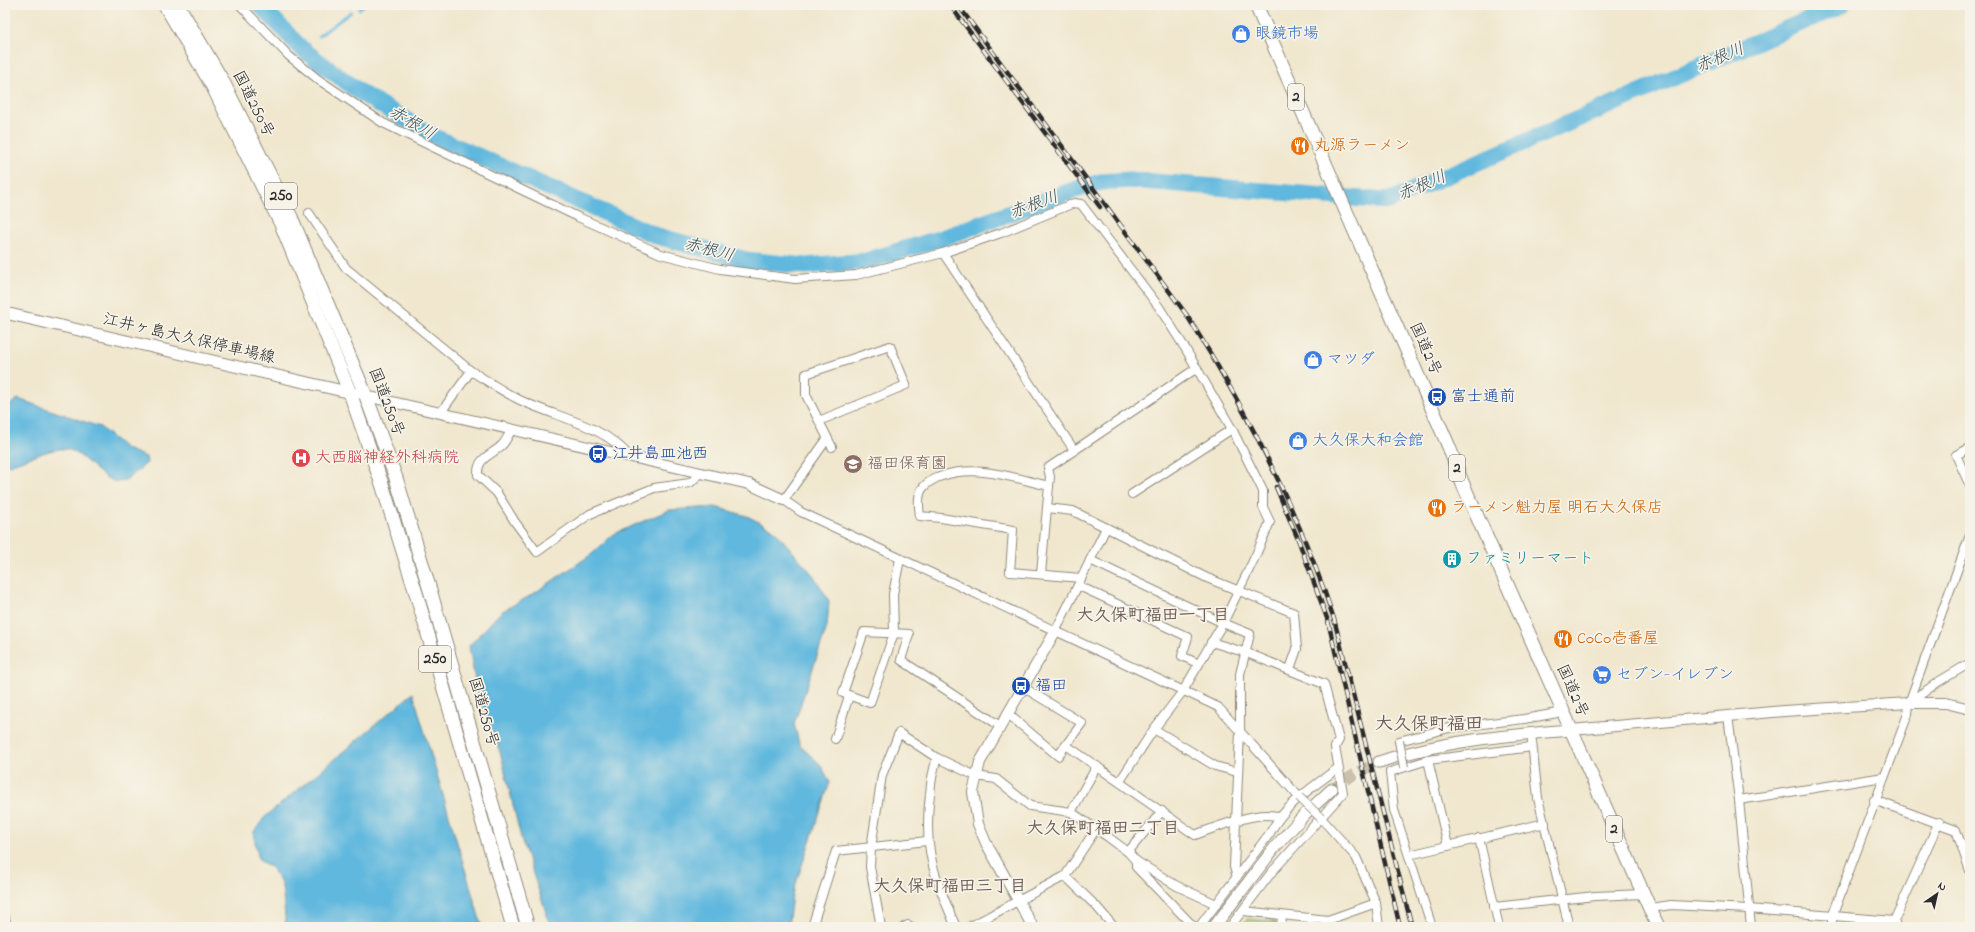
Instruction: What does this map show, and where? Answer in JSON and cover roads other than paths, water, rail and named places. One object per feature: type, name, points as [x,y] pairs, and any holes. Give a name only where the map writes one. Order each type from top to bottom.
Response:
[{"type":"highway","name":"国道250号","points":[[165,5],[213,87],[281,224],[350,393],[382,484],[414,586],[513,927]]},
{"type":"highway","name":"国道250号","points":[[178,5],[222,80],[291,217],[366,396],[396,478],[528,927]]},
{"type":"highway","name":"国道2号","points":[[1256,5],[1658,927]]},
{"type":"main road","name":"江井ヶ島大久保停車場線","points":[[5,313],[366,396]]},
{"type":"main road","points":[[1379,762],[1409,752],[1531,733],[1571,730]]},
{"type":"main road","points":[[1214,927],[1275,847],[1305,814],[1332,789]]},
{"type":"street","points":[[240,5],[289,56],[319,80],[383,123],[578,217],[661,254],[720,269],[795,279],[856,275],[943,253],[1001,233],[1074,203],[1081,204],[1159,307],[1197,368],[1232,428],[1263,491],[1264,507],[1270,522],[1239,592],[1199,664],[1183,691],[1154,729],[1120,781]]},
{"type":"street","points":[[310,213],[346,268],[471,371],[516,398],[603,434],[623,449],[629,456]]},
{"type":"street","points":[[943,253],[1074,450]]},
{"type":"street","points":[[819,421],[906,385],[890,346],[806,374],[806,395],[827,438],[832,447]]},
{"type":"street","points":[[1041,574],[1050,477],[1048,468],[1197,368]]},
{"type":"street","points":[[441,412],[471,371]]},
{"type":"street","points":[[366,396],[441,412],[749,484],[784,500],[801,512],[1218,707],[1299,797],[1356,857],[1376,903],[1379,927]]},
{"type":"street","points":[[1132,494],[1232,428]]},
{"type":"street","points":[[512,429],[503,444],[481,461],[477,466],[478,475],[497,493],[514,522],[537,552],[590,514],[654,488],[690,483],[701,473]]},
{"type":"street","points":[[599,449],[603,434]]},
{"type":"street","points":[[784,500],[827,438]]},
{"type":"street","points":[[1970,448],[1956,455],[1970,486]]},
{"type":"street","points":[[1048,486],[992,473],[962,471],[935,478],[922,488],[919,496],[920,516],[1013,530],[1010,572],[1041,574],[1080,582],[1188,637],[1182,656],[1199,664]]},
{"type":"street","points":[[1047,508],[1073,511],[1207,578],[1294,613],[1297,649],[1290,669]]},
{"type":"street","points":[[1033,927],[986,843],[978,824],[973,792],[980,762],[1055,632],[1106,528]]},
{"type":"street","points":[[1832,927],[1832,917],[1874,800],[1908,714],[1909,704],[1969,540]]},
{"type":"street","points":[[900,559],[892,594],[894,633],[870,702],[843,693],[864,632],[894,633],[909,634],[901,660],[1000,726]]},
{"type":"street","points":[[1090,560],[1222,623],[1250,634],[1247,653],[1240,674],[1240,731],[1234,867],[1237,877]]},
{"type":"street","points":[[1211,642],[1247,653],[1290,669],[1324,684],[1339,740],[1335,747],[1343,793],[1271,873],[1230,927]]},
{"type":"street","points":[[1909,704],[1938,682],[1970,663]]},
{"type":"street","points":[[1008,714],[1058,756],[1082,723],[1023,687]]},
{"type":"street","points":[[835,739],[849,696]]},
{"type":"street","points":[[1571,730],[1728,716],[1909,704],[1946,703],[1970,709]]},
{"type":"street","points":[[1404,768],[1399,741],[1449,728],[1524,719],[1563,712]]},
{"type":"street","points":[[1728,716],[1751,927]]},
{"type":"street","points":[[1154,729],[1215,766],[1238,772]]},
{"type":"street","points":[[881,927],[870,866],[871,848],[875,810],[882,775],[899,733],[937,758],[976,776],[996,779],[1030,806],[1071,812],[1128,852],[1136,861],[1177,886],[1216,904]]},
{"type":"street","points":[[1531,733],[1538,798],[1569,927]]},
{"type":"street","points":[[1066,745],[1195,834],[1235,820],[1272,814],[1278,817]]},
{"type":"street","points":[[1432,927],[1394,810],[1390,772],[1428,760],[1532,748]]},
{"type":"street","points":[[937,758],[933,768],[928,810],[927,841],[936,881],[956,927]]},
{"type":"street","points":[[1428,760],[1448,846]]},
{"type":"street","points":[[1071,812],[1098,766]]},
{"type":"street","points":[[1199,927],[1270,833],[1278,817],[1299,797],[1338,768]]},
{"type":"street","points":[[1738,800],[1884,777]]},
{"type":"street","points":[[1874,800],[1939,822],[1956,830],[1969,862],[1970,871]]},
{"type":"street","points":[[1128,852],[1162,811]]},
{"type":"street","points":[[1651,908],[1671,905],[1748,910],[1895,924],[1939,822]]},
{"type":"street","points":[[1409,855],[1545,823]]},
{"type":"street","points":[[969,927],[1019,902],[1065,876],[1096,829]]},
{"type":"street","points":[[1479,838],[1499,927]]},
{"type":"street","points":[[812,927],[836,851],[927,841]]},
{"type":"street","points":[[1136,861],[1136,867],[1194,927]]},
{"type":"street","points":[[1065,876],[1097,907],[1114,927]]},
{"type":"street","points":[[1494,906],[1562,901],[1595,896],[1643,894]]},
{"type":"street","points":[[1243,911],[1328,920],[1376,903]]},
{"type":"street","points":[[1281,927],[1282,916]]},
{"type":"street","points":[[5,918],[7,927]]},
{"type":"street","points":[[904,927],[908,925],[912,927]]},
{"type":"water","points":[[18,399],[100,427],[126,449],[146,457],[147,463],[126,480],[116,482],[103,475],[81,456],[66,449],[45,452],[5,466],[5,407]]},
{"type":"water","points":[[715,507],[747,516],[774,530],[814,576],[829,601],[827,627],[794,724],[800,746],[820,764],[830,782],[792,895],[788,927],[551,927],[521,838],[501,755],[476,686],[469,646],[501,612],[533,594],[592,554],[614,534],[669,510]]},
{"type":"water","points":[[413,693],[482,927],[286,927],[282,885],[272,868],[259,860],[253,833],[264,818]]},
{"type":"waterway","name":"赤根川","points":[[260,5],[302,49],[364,95],[435,137],[657,236],[746,260],[806,266],[866,261],[942,238],[1071,191],[1101,182],[1130,180],[1388,201],[1842,5]]},
{"type":"waterway","points":[[359,9],[364,5]]},
{"type":"waterway","points":[[319,36],[351,12]]},
{"type":"waterway","points":[[302,49],[309,44]]},
{"type":"tunnel","points":[[1332,789],[1358,772],[1379,762]]},
{"type":"railway","points":[[950,5],[1100,207]]},
{"type":"railway","points":[[958,5],[1186,314],[1230,387],[1269,462],[1304,539],[1334,619],[1412,927]]},
{"type":"railway","points":[[1276,487],[1298,539],[1328,621],[1400,927]]},
{"type":"place","name":"眼鏡市場","points":[[1241,34]]},
{"type":"place","name":"丸源ラーメン","points":[[1300,146]]},
{"type":"place","name":"マツダ","points":[[1313,360]]},
{"type":"place","name":"富士通前","points":[[1437,397]]},
{"type":"place","name":"大久保大和会館","points":[[1298,441]]},
{"type":"place","name":"江井島皿池西","points":[[598,454]]},
{"type":"place","name":"大西脳神経外科病院","points":[[301,458]]},
{"type":"place","name":"福田保育園","points":[[853,464]]},
{"type":"place","name":"ラーメン魁力屋 明石大久保店","points":[[1437,508]]},
{"type":"place","name":"ファミリーマート","points":[[1452,559]]},
{"type":"place","name":"CoCo壱番屋","points":[[1563,639]]},
{"type":"place","name":"セブン-イレブン","points":[[1602,675]]},
{"type":"place","name":"福田","points":[[1021,686]]},
{"type":"district","name":"大久保町福田一丁目","points":[[1153,615]]},
{"type":"district","name":"大久保町福田","points":[[1429,725]]},
{"type":"district","name":"大久保町福田二丁目","points":[[1103,828]]},
{"type":"district","name":"大久保町福田三丁目","points":[[950,886]]}]
